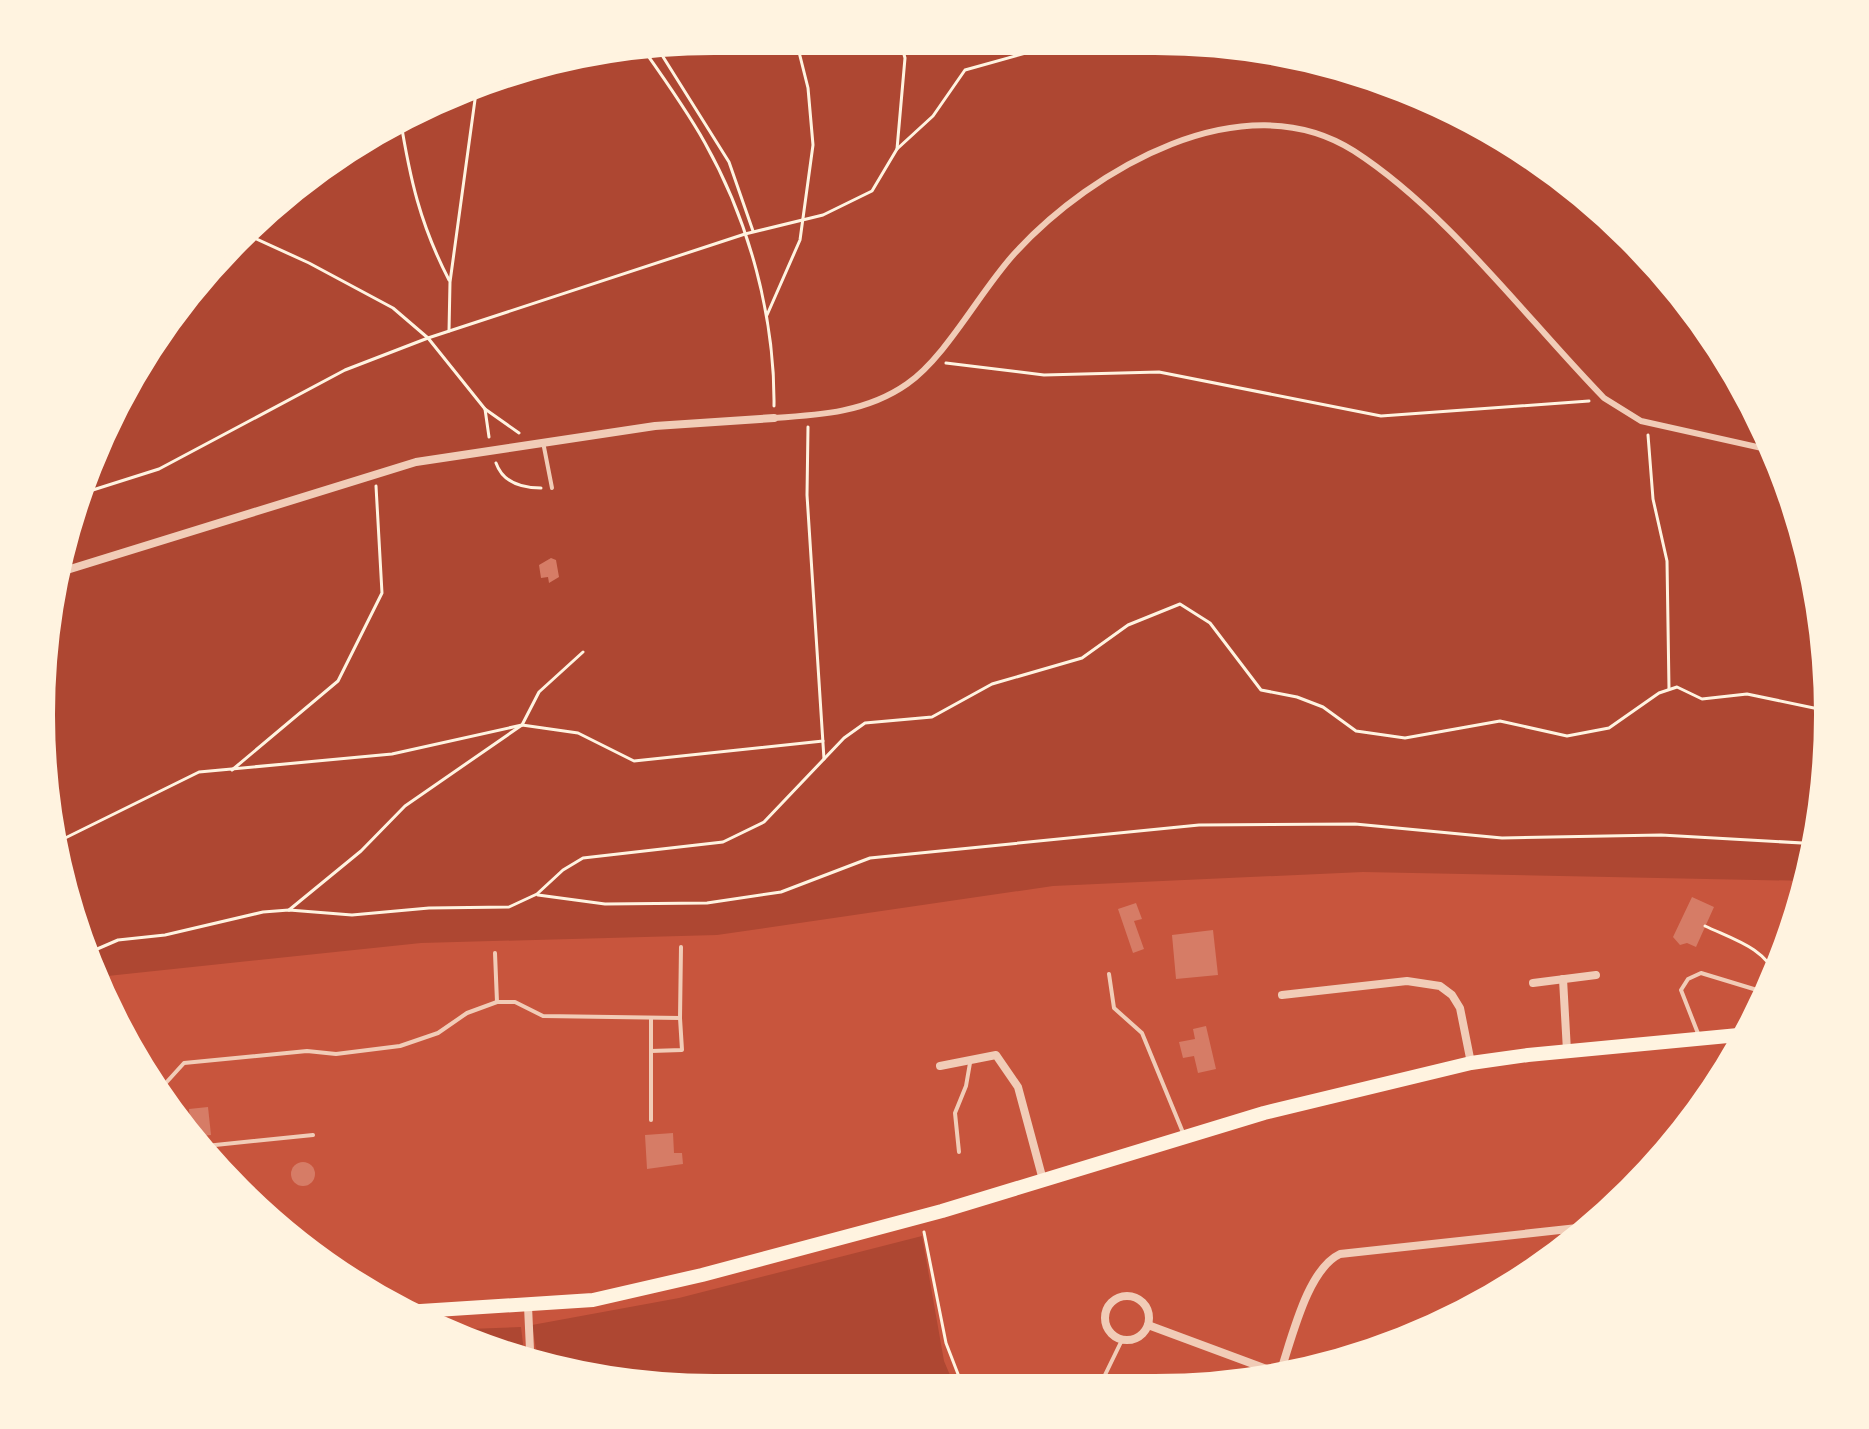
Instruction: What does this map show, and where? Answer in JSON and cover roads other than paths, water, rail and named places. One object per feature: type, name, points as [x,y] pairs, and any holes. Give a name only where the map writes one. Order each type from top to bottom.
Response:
[{"type":"main road","points":[[423,1311],[593,1300],[702,1275],[1026,1185],[1329,1095],[1471,1063],[1736,1035]]},
{"type":"street","points":[[67,570],[416,462],[542,440],[655,426],[853,410],[874,403],[907,384],[930,361],[1012,256],[1047,220],[1096,184],[1157,150],[1188,138],[1261,124],[1310,133],[1351,149],[1396,180],[1604,398],[1647,423],[1763,448]]},
{"type":"street","points":[[1533,983],[1596,975]]},
{"type":"street","points":[[1563,979],[1567,1051]]},
{"type":"street","points":[[1282,995],[1407,981],[1440,986],[1452,995],[1460,1008],[1471,1063]]},
{"type":"street","points":[[940,1066],[996,1055],[1018,1087],[1043,1180]]},
{"type":"street","points":[[1283,1366],[1315,1277],[1325,1261],[1340,1254],[1576,1228]]},
{"type":"street","points":[[1118,1297],[1139,1299],[1148,1311],[1148,1325],[1139,1337],[1122,1340],[1109,1331],[1104,1317],[1109,1304],[1118,1297]]},
{"type":"street","points":[[528,1306],[532,1353]]},
{"type":"street","points":[[1148,1325],[1262,1370]]},
{"type":"lane","points":[[542,440],[552,488]]},
{"type":"lane","points":[[651,1051],[682,1050],[681,947]]},
{"type":"lane","points":[[495,953],[497,1002]]},
{"type":"lane","points":[[1700,1038],[1681,990],[1688,979],[1701,973],[1758,990]]},
{"type":"lane","points":[[1109,974],[1114,1008],[1142,1033],[1185,1138]]},
{"type":"lane","points":[[163,1086],[184,1063],[307,1051],[336,1054],[400,1046],[438,1033],[467,1013],[497,1002],[515,1002],[543,1016],[680,1018]]},
{"type":"lane","points":[[651,1019],[651,1120]]},
{"type":"lane","points":[[959,1152],[955,1113],[966,1086],[970,1060]]},
{"type":"lane","points":[[209,1146],[313,1135]]},
{"type":"lane","points":[[1100,1379],[1104,1377],[1122,1340]]}]
